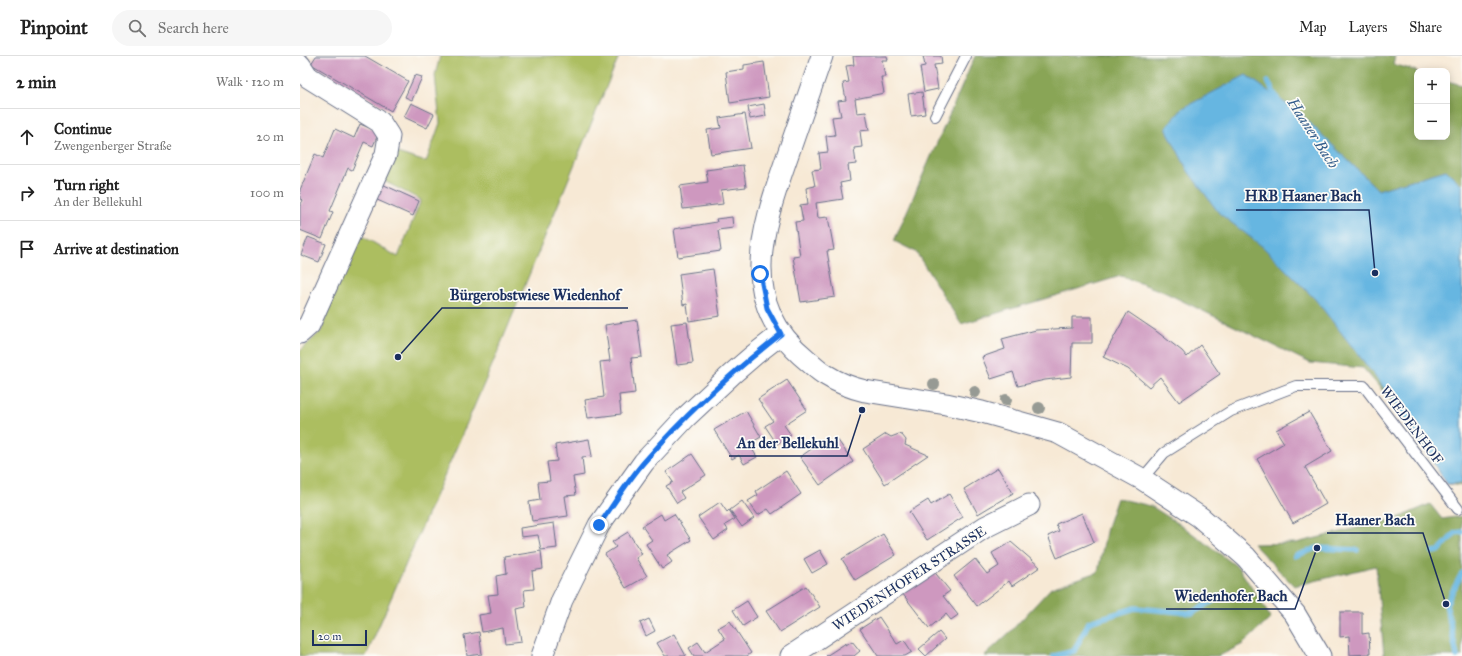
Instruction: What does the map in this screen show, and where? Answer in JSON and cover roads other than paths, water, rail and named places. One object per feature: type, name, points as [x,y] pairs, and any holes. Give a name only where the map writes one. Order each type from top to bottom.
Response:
[{"type":"street","points":[[822,56],[773,198],[762,239],[760,274],[767,308],[781,334],[797,352],[825,375],[856,389],[946,404],[982,412],[1058,433],[1142,479],[1200,517],[1246,557],[1295,614],[1320,656]]},
{"type":"street","points":[[300,65],[308,77],[380,122],[389,136],[386,154],[309,325],[300,333]]},
{"type":"street","points":[[542,656],[562,600],[599,525],[644,462],[686,417],[732,374],[781,334]]},
{"type":"street","name":"WIEDENHOFER STRASSE","points":[[791,656],[985,527],[1029,505]]},
{"type":"lane","points":[[935,116],[966,56]]},
{"type":"lane","name":"WIEDENHOF","points":[[1142,479],[1164,453],[1231,411],[1296,386],[1364,386],[1458,509]]},
{"type":"water","points":[[1246,75],[1303,116],[1378,190],[1446,170],[1462,185],[1462,483],[1447,484],[1396,404],[1315,299],[1263,247],[1219,213],[1188,171],[1166,128],[1183,108]]},
{"type":"waterway","name":"Haaner Bach","points":[[1268,82],[1279,102]]},
{"type":"waterway","points":[[1433,552],[1439,551],[1455,533],[1462,532]]},
{"type":"waterway","points":[[1295,556],[1317,548],[1357,550]]},
{"type":"waterway","name":"Haaner Bach","points":[[1457,656],[1446,604],[1462,573]]},
{"type":"waterway","points":[[1054,656],[1074,651],[1089,622],[1135,608],[1192,613],[1225,594]]},
{"type":"place","name":"HRB Haaner Bach","points":[[1375,273]]},
{"type":"place","name":"Bürgerobstwiese Wiedenhof","points":[[398,357]]},
{"type":"place","name":"An der Bellekuhl","points":[[862,410]]},
{"type":"place","name":"Wiedenhofer Bach","points":[[1317,548]]},
{"type":"place","name":"Haaner Bach","points":[[1446,604]]}]
